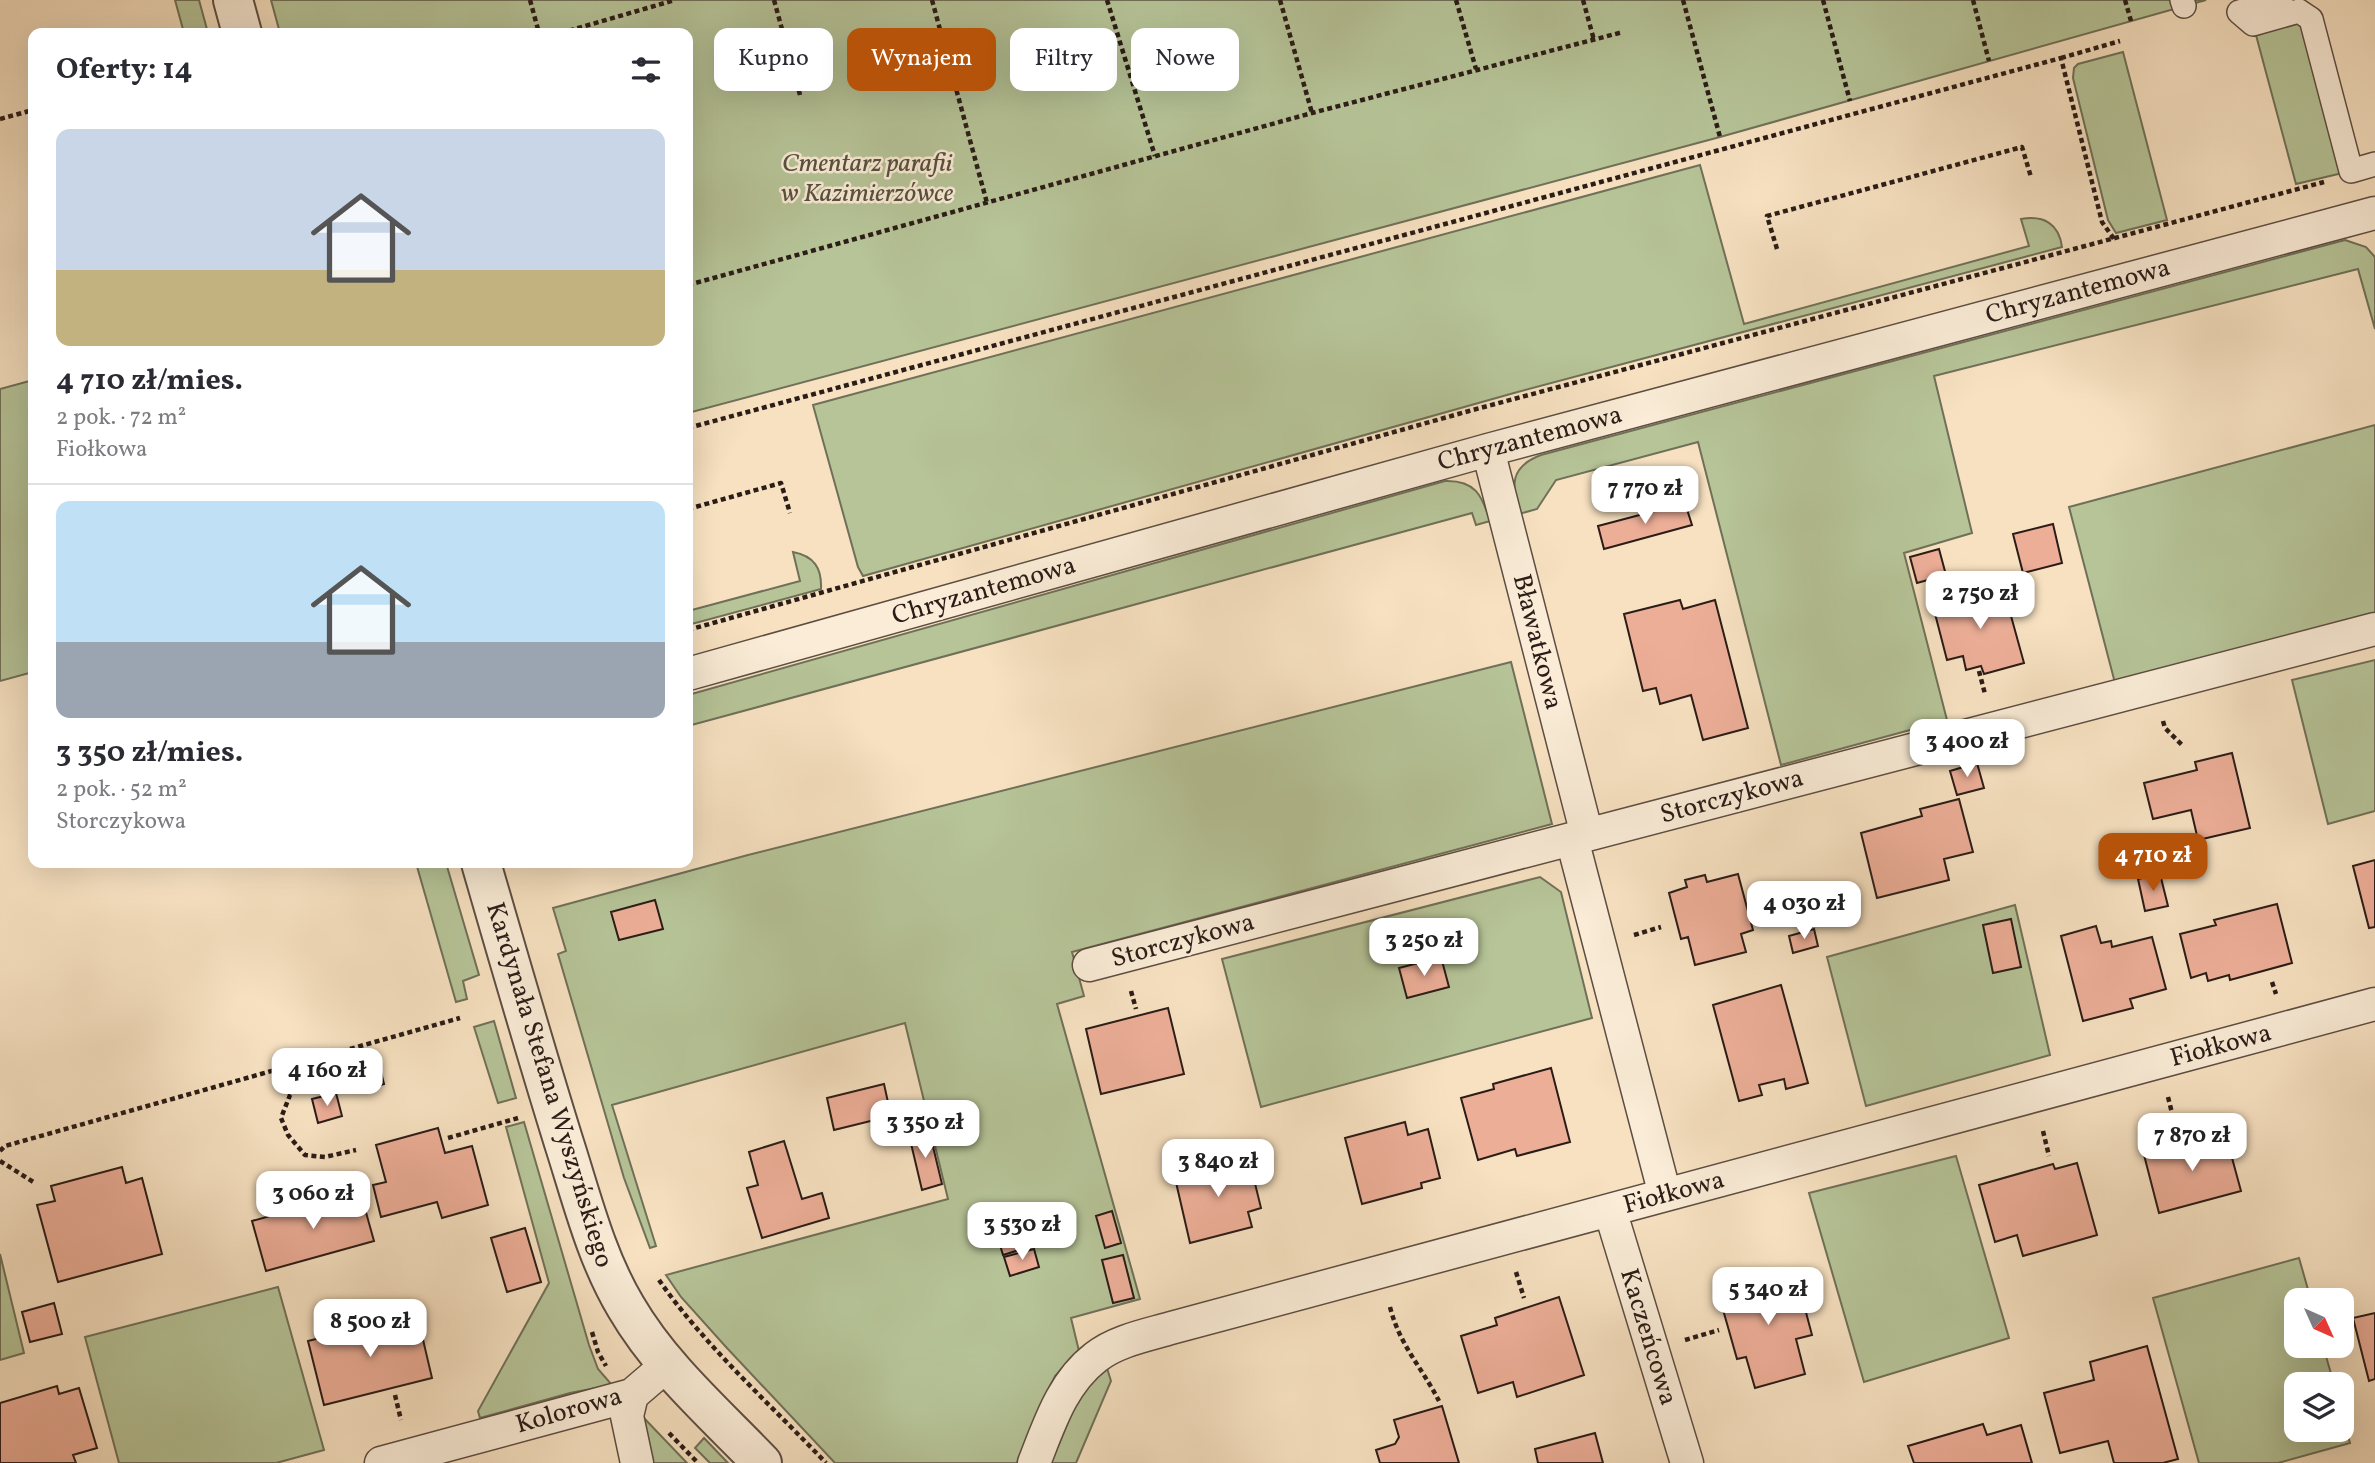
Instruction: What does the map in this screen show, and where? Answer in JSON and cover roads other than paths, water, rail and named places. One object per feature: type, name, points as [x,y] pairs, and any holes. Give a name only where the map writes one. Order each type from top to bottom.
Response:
[{"type":"street","points":[[233,0],[241,28]]},
{"type":"street","points":[[2281,0],[2238,12],[2253,24],[2298,10],[2311,19],[2351,171],[2375,164]]},
{"type":"street","name":"Chryzantemowa","points":[[693,673],[1488,450],[2375,213]]},
{"type":"street","name":"Bławatkowa","points":[[1488,450],[1665,1195]]},
{"type":"street","name":"Storczykowa","points":[[1089,965],[2375,629]]},
{"type":"street","name":"Kardynała Stefana Wyszyńskiego","points":[[482,868],[589,1224],[608,1276],[639,1328],[667,1365],[762,1463]]},
{"type":"street","name":"Fiołkowa","points":[[1034,1463],[1056,1405],[1075,1377],[1097,1356],[1122,1344],[1171,1328],[2375,1004]]},
{"type":"street","name":"Kaczeńcowa","points":[[1609,1210],[1687,1463]]},
{"type":"street","name":"Kolorowa","points":[[381,1463],[632,1395],[667,1365]]},
{"type":"street","points":[[632,1395],[627,1416],[637,1463]]},
{"type":"park label","name":"Cmentarz parafii w Kazimierzówce","points":[[867,179]]}]
